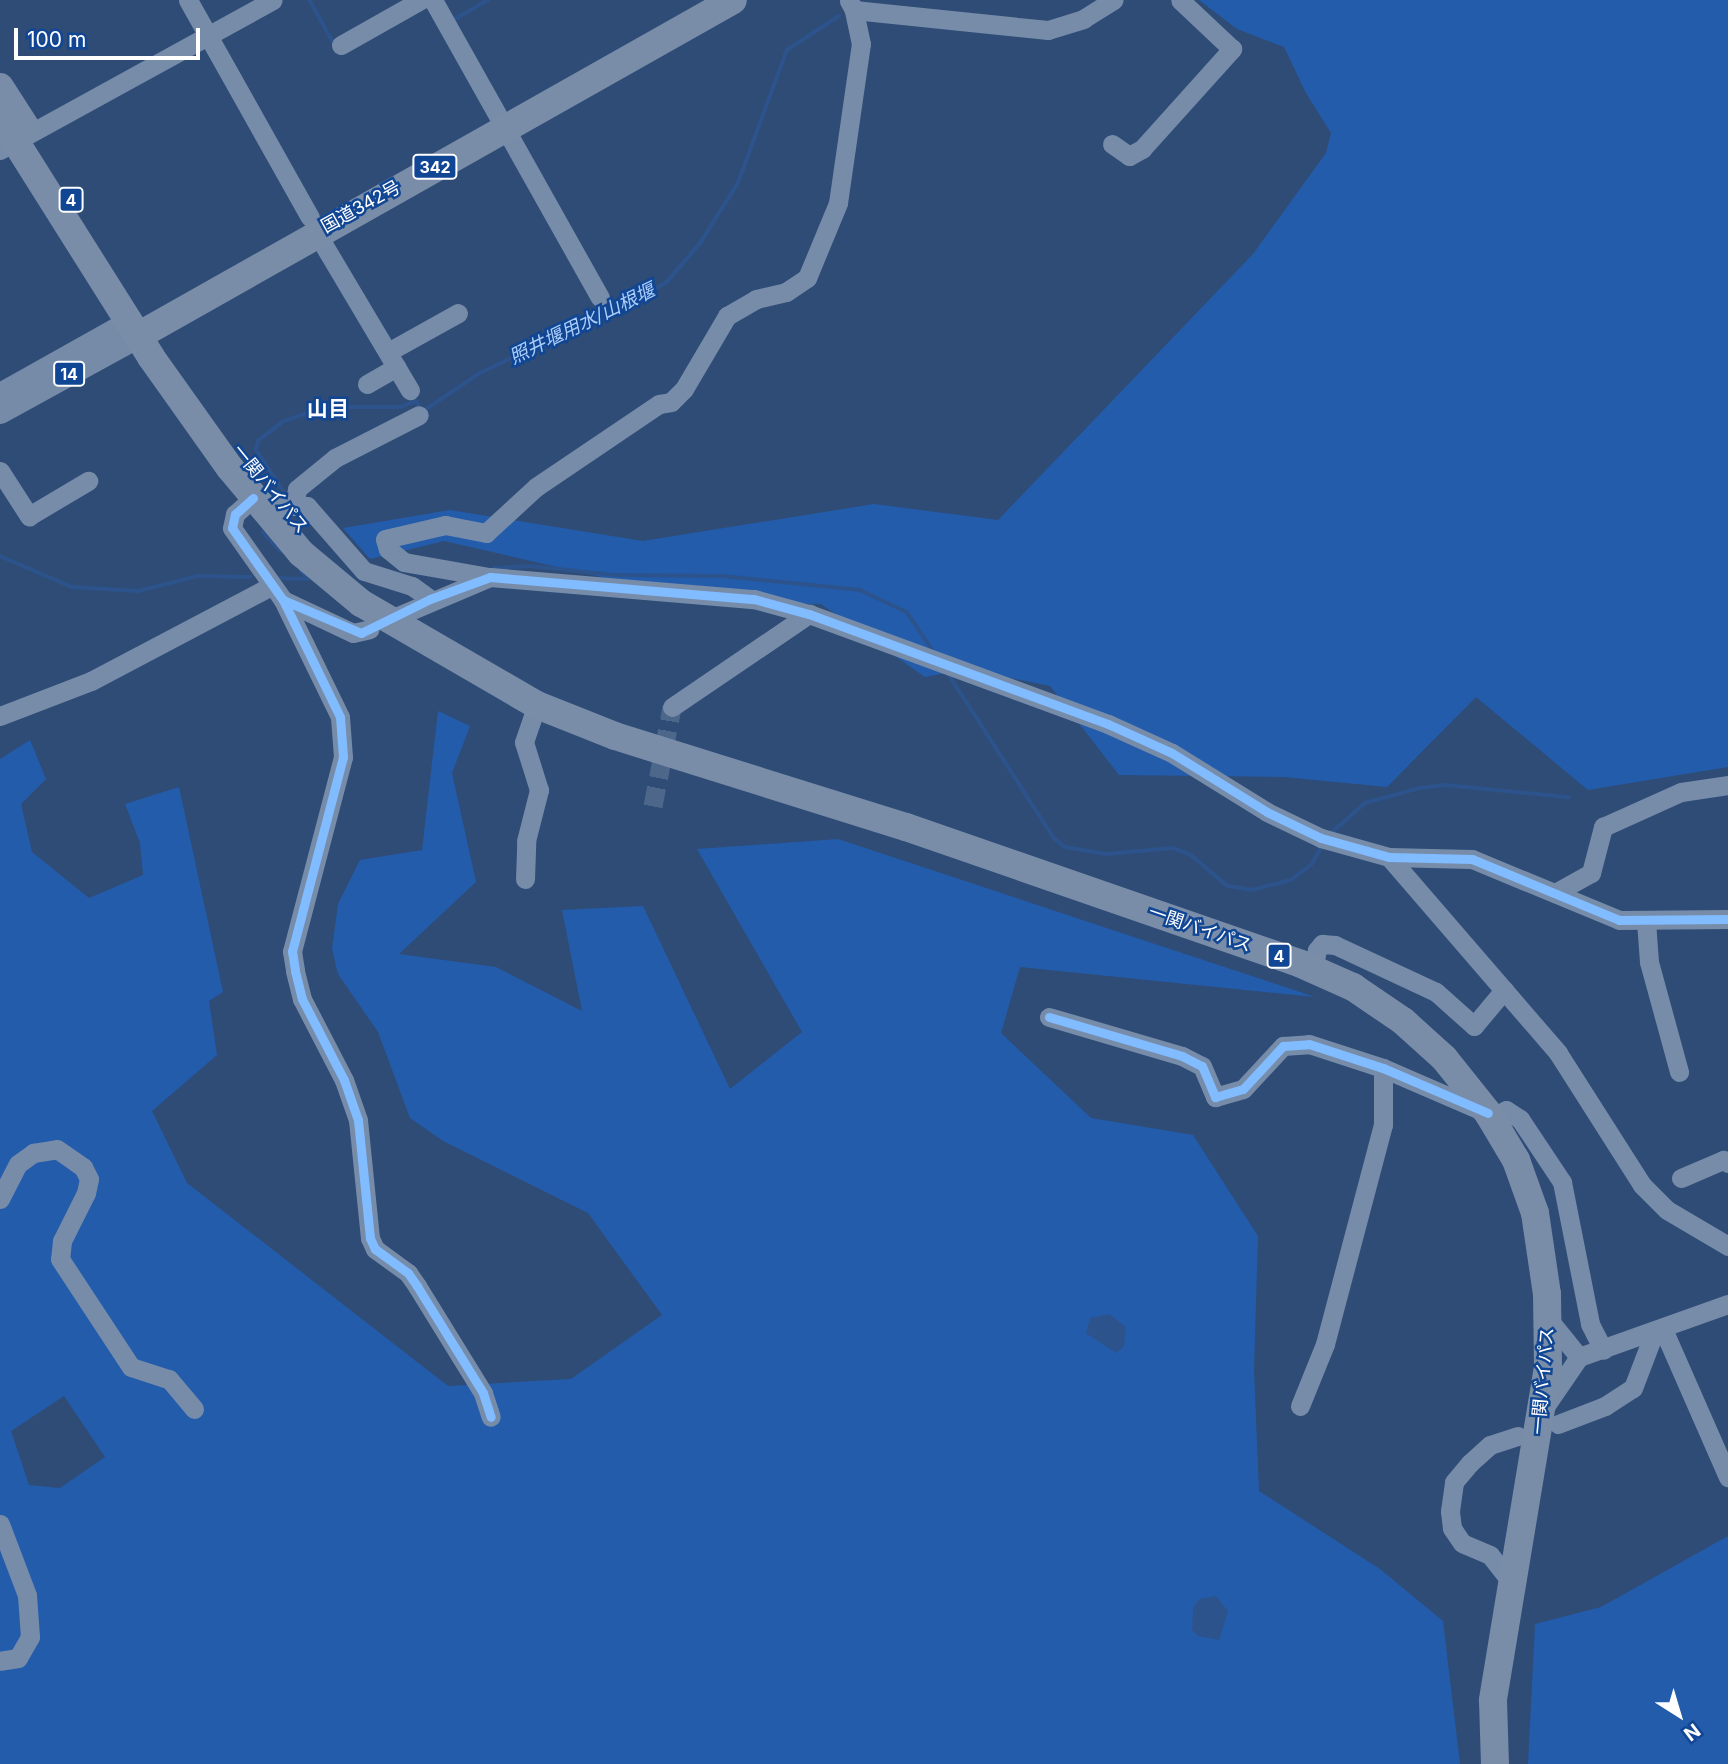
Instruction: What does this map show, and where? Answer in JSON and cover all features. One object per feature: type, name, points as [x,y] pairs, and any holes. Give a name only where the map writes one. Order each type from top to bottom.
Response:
[{"type":"highway","name":"国道342号","points":[[502,120],[697,0]]},
{"type":"highway","name":"国道342号","points":[[140,324],[502,120],[733,0]]},
{"type":"highway","name":"一関バイパス","points":[[0,87],[16,143]]},
{"type":"highway","name":"一関バイパス","points":[[0,117],[140,324],[275,503],[317,567],[361,604],[402,623],[537,705],[615,736],[906,827],[1313,970],[1353,987],[1404,1021],[1444,1058],[1489,1115],[1516,1160],[1535,1213],[1549,1320],[1550,1417],[1511,1582],[1493,1701],[1495,1764]]},
{"type":"main road","name":"14","points":[[0,394],[140,324]]},
{"type":"main road","name":"14","points":[[0,412],[140,324]]},
{"type":"street","points":[[188,0],[313,225],[410,390]]},
{"type":"street","points":[[16,143],[273,0]]},
{"type":"street","points":[[341,45],[421,0]]},
{"type":"street","points":[[433,0],[600,297]]},
{"type":"street","points":[[1114,0],[1083,19],[1048,30],[926,8],[851,5],[861,44],[838,203],[807,278],[786,292],[755,299],[733,311],[684,389],[671,402],[659,404],[536,487],[486,533],[445,526],[385,539],[388,550],[404,562],[490,577],[754,599],[809,614],[1108,724],[1172,753],[1267,812],[1321,838],[1389,857],[1472,859],[1619,920],[1728,919]]},
{"type":"street","points":[[1112,144],[1129,156],[1142,149],[1232,49],[1180,0]]},
{"type":"street","points":[[367,384],[392,359],[457,313]]},
{"type":"street","points":[[419,415],[335,458],[275,503],[235,514],[232,528],[276,594],[340,717],[343,757],[292,951],[302,999],[344,1080],[358,1120],[370,1238],[375,1249],[408,1273],[417,1286],[479,1384],[491,1417]]},
{"type":"street","points":[[0,471],[29,516],[88,481]]},
{"type":"street","points":[[275,503],[313,510],[364,571],[412,586],[430,599]]},
{"type":"street","points":[[402,623],[430,599],[490,577]]},
{"type":"street","points":[[276,594],[353,633],[370,629]]},
{"type":"street","points":[[0,716],[91,681],[276,594]]},
{"type":"street","points":[[673,706],[809,614]]},
{"type":"street","points":[[525,879],[526,841],[539,790],[524,742],[537,705]]},
{"type":"street","points":[[1555,893],[1591,873],[1602,827],[1681,792],[1728,785]]},
{"type":"street","points":[[1389,857],[1558,1053],[1642,1185],[1667,1210],[1728,1246]]},
{"type":"street","points":[[1646,921],[1649,962],[1679,1072]]},
{"type":"street","points":[[1313,970],[1317,950],[1322,944],[1335,944],[1436,992],[1474,1026],[1504,990]]},
{"type":"street","points":[[1049,1017],[1182,1056],[1202,1066],[1215,1097],[1243,1089],[1283,1046],[1309,1044],[1383,1068],[1489,1115],[1506,1110],[1520,1119],[1562,1182],[1590,1324],[1603,1350]]},
{"type":"street","points":[[1300,1406],[1325,1345],[1383,1125],[1383,1068]]},
{"type":"street","points":[[0,1199],[18,1164],[33,1153],[57,1149],[83,1167],[89,1179],[86,1193],[62,1241],[60,1259],[131,1367],[169,1379],[194,1409]]},
{"type":"street","points":[[1681,1178],[1723,1160],[1728,1163]]},
{"type":"street","points":[[1550,1417],[1580,1357],[1659,1331],[1728,1304]]},
{"type":"street","points":[[1549,1320],[1580,1357]]},
{"type":"street","points":[[1550,1417],[1605,1406],[1633,1388],[1659,1331]]},
{"type":"street","points":[[1659,1331],[1728,1477]]},
{"type":"street","points":[[1511,1582],[1490,1555],[1462,1543],[1452,1528],[1450,1511],[1454,1482],[1470,1463],[1490,1445],[1518,1436]]},
{"type":"street","points":[[0,1524],[27,1595],[30,1637],[18,1658],[0,1661]]},
{"type":"shaded area","points":[[1199,0],[1728,0],[1728,767],[1588,790],[1476,697],[1387,787],[1284,777],[1119,775],[1050,686],[966,669],[925,677],[821,604],[715,603],[444,541],[370,559],[343,528],[450,510],[643,541],[874,504],[998,520],[1253,254],[1326,153],[1331,133],[1306,93],[1284,47],[1237,29]]},
{"type":"shaded area","points":[[438,711],[470,726],[452,773],[476,882],[399,954],[496,967],[582,1011],[562,910],[643,906],[730,1089],[802,1032],[697,849],[838,839],[1315,997],[1020,967],[1001,1033],[1091,1118],[1193,1135],[1258,1236],[1254,1370],[1259,1491],[1380,1569],[1443,1621],[1460,1764],[0,1764],[0,759],[30,740],[46,779],[21,804],[32,852],[89,898],[143,875],[140,843],[125,804],[179,787],[223,992],[209,1001],[217,1055],[152,1111],[187,1183],[448,1386],[571,1379],[662,1315],[588,1213],[443,1141],[410,1118],[378,1032],[338,974],[332,949],[338,904],[360,860],[422,850]],"holes":[[[64,1396],[105,1457],[60,1488],[29,1485],[11,1431]]]},
{"type":"shaded area","points":[[1109,1314],[1126,1327],[1124,1347],[1116,1353],[1086,1333],[1090,1318]]},
{"type":"shaded area","points":[[1728,1536],[1728,1764],[1528,1764],[1535,1624],[1601,1607]]},
{"type":"shaded area","points":[[1216,1596],[1228,1611],[1219,1640],[1198,1636],[1192,1630],[1193,1608],[1199,1599]]},
{"type":"waterway","points":[[310,0],[333,42]]},
{"type":"waterway","points":[[453,20],[488,0]]},
{"type":"waterway","name":"照井堰用水/山根堰","points":[[283,491],[256,450],[258,441],[282,422],[324,407],[400,407],[417,401],[422,412],[480,373],[666,283],[701,242],[738,183],[787,50],[839,16]]},
{"type":"waterway","name":"照井堰用水/山根堰","points":[[263,532],[281,551]]},
{"type":"waterway","points":[[0,556],[72,587],[138,591],[198,576],[250,577]]},
{"type":"waterway","points":[[494,568],[530,566],[615,575],[723,576],[860,590],[907,612],[934,652]]},
{"type":"waterway","name":"照井堰用水/山根堰","points":[[301,571],[309,579]]},
{"type":"waterway","points":[[277,578],[308,579]]},
{"type":"waterway","points":[[948,673],[1054,838],[1065,847],[1107,854],[1173,848],[1191,855],[1228,886],[1252,890],[1291,880],[1311,865],[1322,846]]},
{"type":"waterway","points":[[1330,834],[1365,803],[1420,788],[1445,785],[1568,797]]},
{"type":"tunnel","points":[[653,806],[672,707]]},
{"type":"cycle path","points":[[253,498],[235,514],[232,528],[283,600],[340,717],[343,757],[292,951],[302,999],[344,1080],[358,1120],[370,1238],[375,1249],[408,1273],[417,1286],[483,1393],[491,1417]]},
{"type":"cycle path","points":[[283,600],[361,633],[430,599],[490,577],[754,599],[809,614],[1108,724],[1172,753],[1267,812],[1321,838],[1389,857],[1472,859],[1619,920],[1728,919]]},
{"type":"cycle path","points":[[1049,1017],[1182,1056],[1202,1066],[1215,1097],[1243,1089],[1283,1046],[1309,1044],[1383,1068],[1488,1113]]},
{"type":"district","name":"山目","points":[[328,409]]}]
